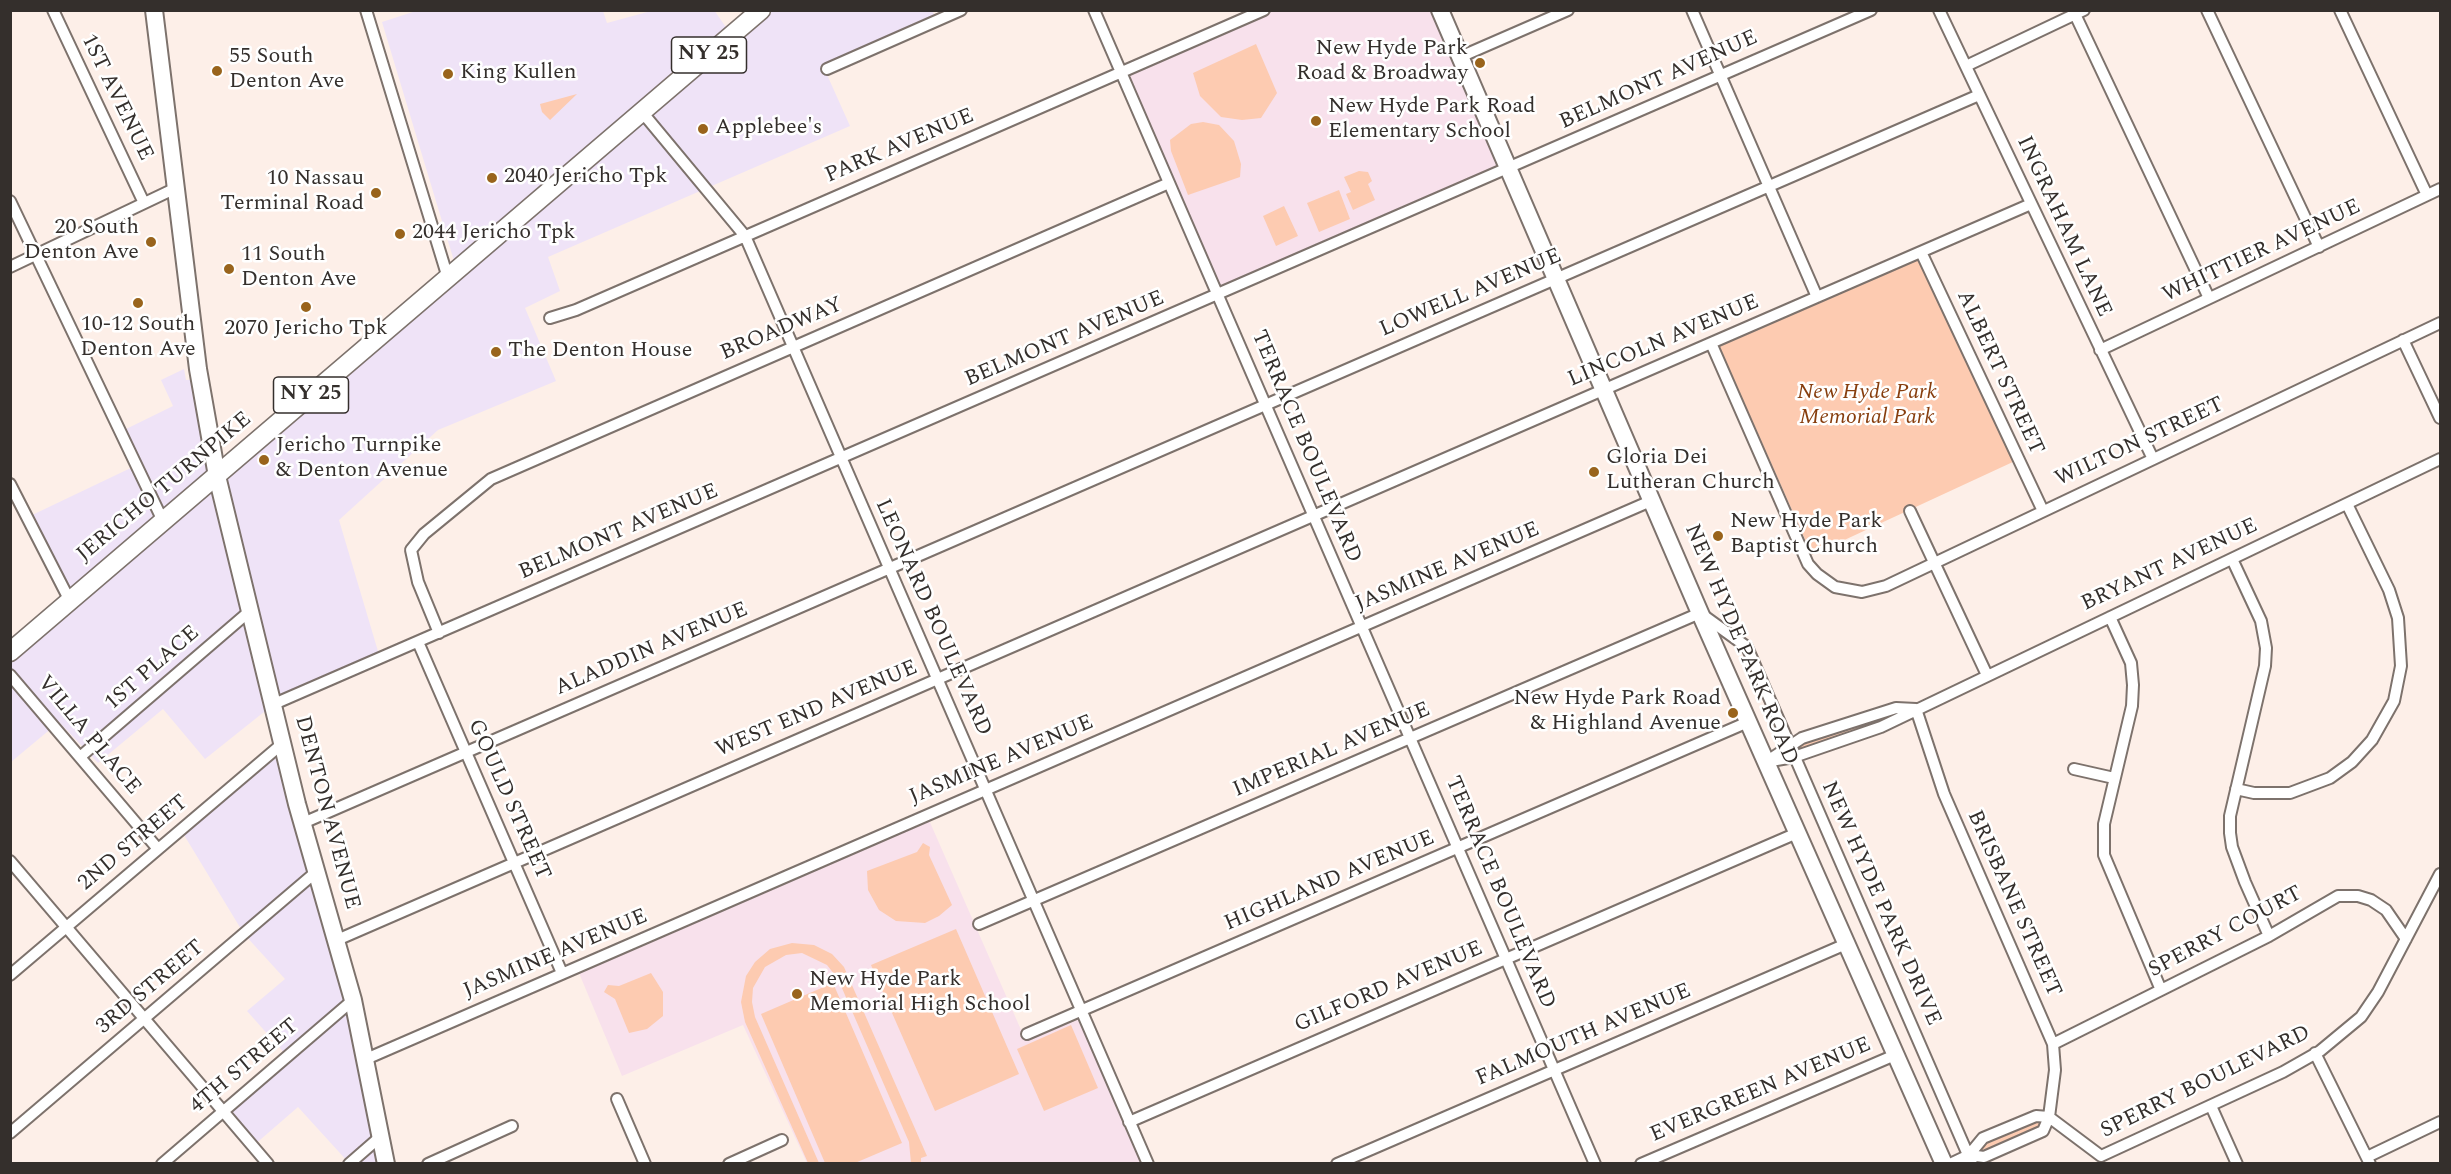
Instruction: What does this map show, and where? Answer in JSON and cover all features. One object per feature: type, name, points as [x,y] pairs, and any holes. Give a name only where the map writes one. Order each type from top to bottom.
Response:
[{"type":"main road","name":"DENTON AVENUE","points":[[154,10],[198,369],[217,476],[303,823],[353,1000],[386,1164]]},
{"type":"main road","name":"JERICHO TURNPIKE","points":[[10,652],[761,10]]},
{"type":"main road","name":"NEW HYDE PARK ROAD","points":[[1440,10],[1765,762],[1944,1164]]},
{"type":"street","name":"1ST AVENUE","points":[[52,10],[144,203]]},
{"type":"street","points":[[366,10],[448,278]]},
{"type":"street","points":[[826,69],[961,10]]},
{"type":"street","name":"TERRACE BOULEVARD","points":[[1094,10],[1595,1164]]},
{"type":"street","name":"PARK AVENUE","points":[[550,318],[576,310],[1264,10]]},
{"type":"street","points":[[1460,57],[1568,10]]},
{"type":"street","points":[[1692,10],[1817,297]]},
{"type":"street","name":"BELMONT AVENUE","points":[[274,704],[1871,10]]},
{"type":"street","name":"INGRAHAM LANE","points":[[1939,10],[2153,459]]},
{"type":"street","points":[[2208,10],[2319,247]]},
{"type":"street","points":[[2340,10],[2427,195]]},
{"type":"street","points":[[1966,66],[2078,12],[2210,298]]},
{"type":"street","name":"LOWELL AVENUE","points":[[979,529],[1979,95]]},
{"type":"street","name":"LEONARD BOULEVARD","points":[[642,112],[745,236],[1148,1164]]},
{"type":"street","name":"BROADWAY","points":[[439,633],[418,582],[411,550],[424,534],[473,492],[505,471],[1169,183]]},
{"type":"street","points":[[10,267],[176,188]]},
{"type":"street","name":"WHITTIER AVENUE","points":[[2100,350],[2440,189]]},
{"type":"street","points":[[10,201],[163,521]]},
{"type":"street","name":"LINCOLN AVENUE","points":[[1313,516],[2031,204]]},
{"type":"street","name":"ALBERT STREET","points":[[1921,252],[2043,511]]},
{"type":"street","name":"WILTON STREET","points":[[1711,343],[1808,564],[1824,581],[1842,590],[1854,592],[1886,586],[2440,323]]},
{"type":"street","points":[[2403,340],[2440,418]]},
{"type":"street","name":"BRYANT AVENUE","points":[[1765,762],[1794,757],[1881,727],[2440,459]]},
{"type":"street","points":[[10,484],[69,602]]},
{"type":"street","name":"JASMINE AVENUE","points":[[366,1059],[1653,500]]},
{"type":"street","points":[[2236,789],[2254,794],[2290,793],[2330,778],[2352,762],[2372,740],[2394,701],[2401,666],[2398,618],[2389,590],[2347,504]]},
{"type":"street","points":[[1910,511],[1987,675]]},
{"type":"street","name":"WEST END AVENUE","points":[[337,940],[1313,516]]},
{"type":"street","name":"ALADDIN AVENUE","points":[[303,823],[979,529]]},
{"type":"street","points":[[2232,559],[2261,621],[2266,648],[2265,666],[2230,816],[2232,847],[2269,936]]},
{"type":"street","name":"1ST PLACE","points":[[80,757],[251,610]]},
{"type":"street","name":"IMPERIAL AVENUE","points":[[979,924],[1700,613]]},
{"type":"street","name":"NEW HYDE PARK DRIVE","points":[[1700,613],[1747,647],[1971,1160]]},
{"type":"street","points":[[2110,617],[2131,663],[2133,685],[2132,706],[2104,824],[2104,855],[2161,990]]},
{"type":"street","name":"GOULD STREET","points":[[418,642],[562,974]]},
{"type":"street","name":"VILLA PLACE","points":[[10,675],[159,849]]},
{"type":"street","name":"BRYANT AVENUE","points":[[1765,762],[1789,744],[1802,738],[1896,708],[1916,709]]},
{"type":"street","name":"BRISBANE STREET","points":[[1916,709],[1944,794],[2054,1044],[2055,1070],[2049,1117]]},
{"type":"street","name":"HIGHLAND AVENUE","points":[[1027,1034],[1748,722]]},
{"type":"street","name":"2ND STREET","points":[[10,975],[283,743]]},
{"type":"street","points":[[2074,769],[2114,778]]},
{"type":"street","name":"GILFORD AVENUE","points":[[1130,1122],[1797,833]]},
{"type":"street","points":[[10,861],[268,1164]]},
{"type":"street","name":"3RD STREET","points":[[10,1133],[316,872]]},
{"type":"street","name":"SPERRY BOULEVARD","points":[[2049,1117],[2103,1160],[2315,1053],[2342,1036],[2361,1017],[2378,992],[2440,874]]},
{"type":"street","name":"SPERRY COURT","points":[[2054,1044],[2269,936],[2325,901],[2345,895],[2371,900],[2386,910],[2406,939]]},
{"type":"street","name":"FALMOUTH AVENUE","points":[[1337,1164],[1846,944]]},
{"type":"street","name":"4TH STREET","points":[[162,1164],[353,1000]]},
{"type":"street","points":[[2315,1053],[2369,1160],[2440,1122]]},
{"type":"street","name":"EVERGREEN AVENUE","points":[[1641,1164],[1895,1055]]},
{"type":"street","points":[[617,1099],[645,1164]]},
{"type":"street","points":[[2211,1106],[2236,1164]]},
{"type":"street","points":[[1950,1164],[1971,1160],[1984,1156],[2043,1131],[2049,1117],[2036,1116],[1983,1138],[1971,1160]]},
{"type":"street","points":[[428,1164],[512,1126]]},
{"type":"street","points":[[349,1164],[380,1137]]},
{"type":"street","points":[[729,1164],[782,1140]]},
{"type":"shaded area","points":[[419,10],[603,11],[607,23],[651,11],[714,10],[732,36],[761,11],[932,11],[936,17],[824,68],[850,126],[548,257],[560,291],[525,308],[556,381],[438,430],[339,520],[380,658],[274,704],[205,759],[163,709],[98,763],[59,722],[11,762],[11,649],[69,599],[28,517],[137,465],[122,431],[173,406],[161,380],[184,369],[186,380],[199,379],[217,475],[457,271],[382,22]]},
{"type":"shaded area","name":"New Hyde Park Road Elementary School","points":[[1270,11],[1440,11],[1508,168],[1219,292],[1124,73]]},
{"type":"shaded area","points":[[283,743],[386,1163],[349,1163],[298,1107],[253,1146],[223,1111],[287,1056],[247,1011],[285,979],[244,934],[181,830]]},
{"type":"shaded area","name":"New Hyde Park Memorial High School","points":[[929,820],[1025,1039],[1078,1016],[1142,1163],[807,1163],[743,1025],[622,1076],[579,973]]},
{"type":"green space","points":[[1256,44],[1277,93],[1261,118],[1242,120],[1221,117],[1200,96],[1193,73]]},
{"type":"green space","points":[[577,94],[550,120],[542,112],[540,104]]},
{"type":"green space","points":[[1203,122],[1219,125],[1234,141],[1241,164],[1240,177],[1188,195],[1171,151],[1170,140],[1191,124]]},
{"type":"green space","points":[[1359,171],[1368,172],[1372,181],[1368,184],[1375,200],[1353,210],[1346,194],[1351,192],[1344,177]]},
{"type":"green space","points":[[1339,190],[1350,219],[1319,232],[1307,203]]},
{"type":"green space","points":[[1284,206],[1298,236],[1276,246],[1263,216]]},
{"type":"green space","name":"New Hyde Park Memorial Park","points":[[1919,257],[2015,461],[1812,555],[1719,346]]},
{"type":"green space","points":[[1896,710],[1909,711],[1810,751],[1792,749],[1803,739]]},
{"type":"green space","points":[[923,843],[930,847],[929,855],[952,905],[939,916],[925,923],[896,921],[879,910],[868,890],[867,871],[917,852]]},
{"type":"green space","points":[[956,929],[1019,1074],[935,1111],[871,965]]},
{"type":"green space","points":[[792,943],[814,945],[832,954],[844,967],[927,1156],[921,1158],[921,1163],[911,1163],[909,1142],[838,979],[827,965],[802,953],[786,955],[765,967],[753,988],[752,1002],[755,1017],[819,1163],[808,1163],[745,1022],[741,1002],[746,976],[755,962],[770,949]]},
{"type":"green space","points":[[651,973],[663,992],[663,1016],[647,1029],[629,1033],[615,999],[604,992],[608,985],[619,986]]},
{"type":"green space","points":[[833,983],[902,1143],[855,1163],[825,1163],[761,1014]]},
{"type":"green space","points":[[1071,1025],[1098,1088],[1044,1111],[1017,1049]]},
{"type":"green space","points":[[2035,1118],[2047,1118],[2042,1129],[1984,1155],[1972,1154],[1983,1140]]},
{"type":"place","name":"New Hyde Park Road & Broadway","points":[[1480,63]]},
{"type":"place","name":"55 South Denton Ave","points":[[217,71]]},
{"type":"place","name":"King Kullen","points":[[448,74]]},
{"type":"place","name":"New Hyde Park Road Elementary School","points":[[1316,121]]},
{"type":"place","name":"Applebee's","points":[[703,129]]},
{"type":"place","name":"2040 Jericho Tpk","points":[[492,178]]},
{"type":"place","name":"10 Nassau Terminal Road","points":[[376,193]]},
{"type":"place","name":"2044 Jericho Tpk","points":[[400,234]]},
{"type":"place","name":"20 South Denton Ave","points":[[151,242]]},
{"type":"place","name":"11 South Denton Ave","points":[[229,269]]},
{"type":"place","name":"10-12 South Denton Ave","points":[[138,303]]},
{"type":"place","name":"2070 Jericho Tpk","points":[[306,307]]},
{"type":"place","name":"The Denton House","points":[[496,352]]},
{"type":"place","name":"Jericho Turnpike & Denton Avenue","points":[[264,460]]},
{"type":"place","name":"Gloria Dei Lutheran Church","points":[[1594,472]]},
{"type":"place","name":"New Hyde Park Baptist Church","points":[[1718,536]]},
{"type":"place","name":"New Hyde Park Road & Highland Avenue","points":[[1733,713]]},
{"type":"place","name":"New Hyde Park Memorial High School","points":[[797,994]]}]
